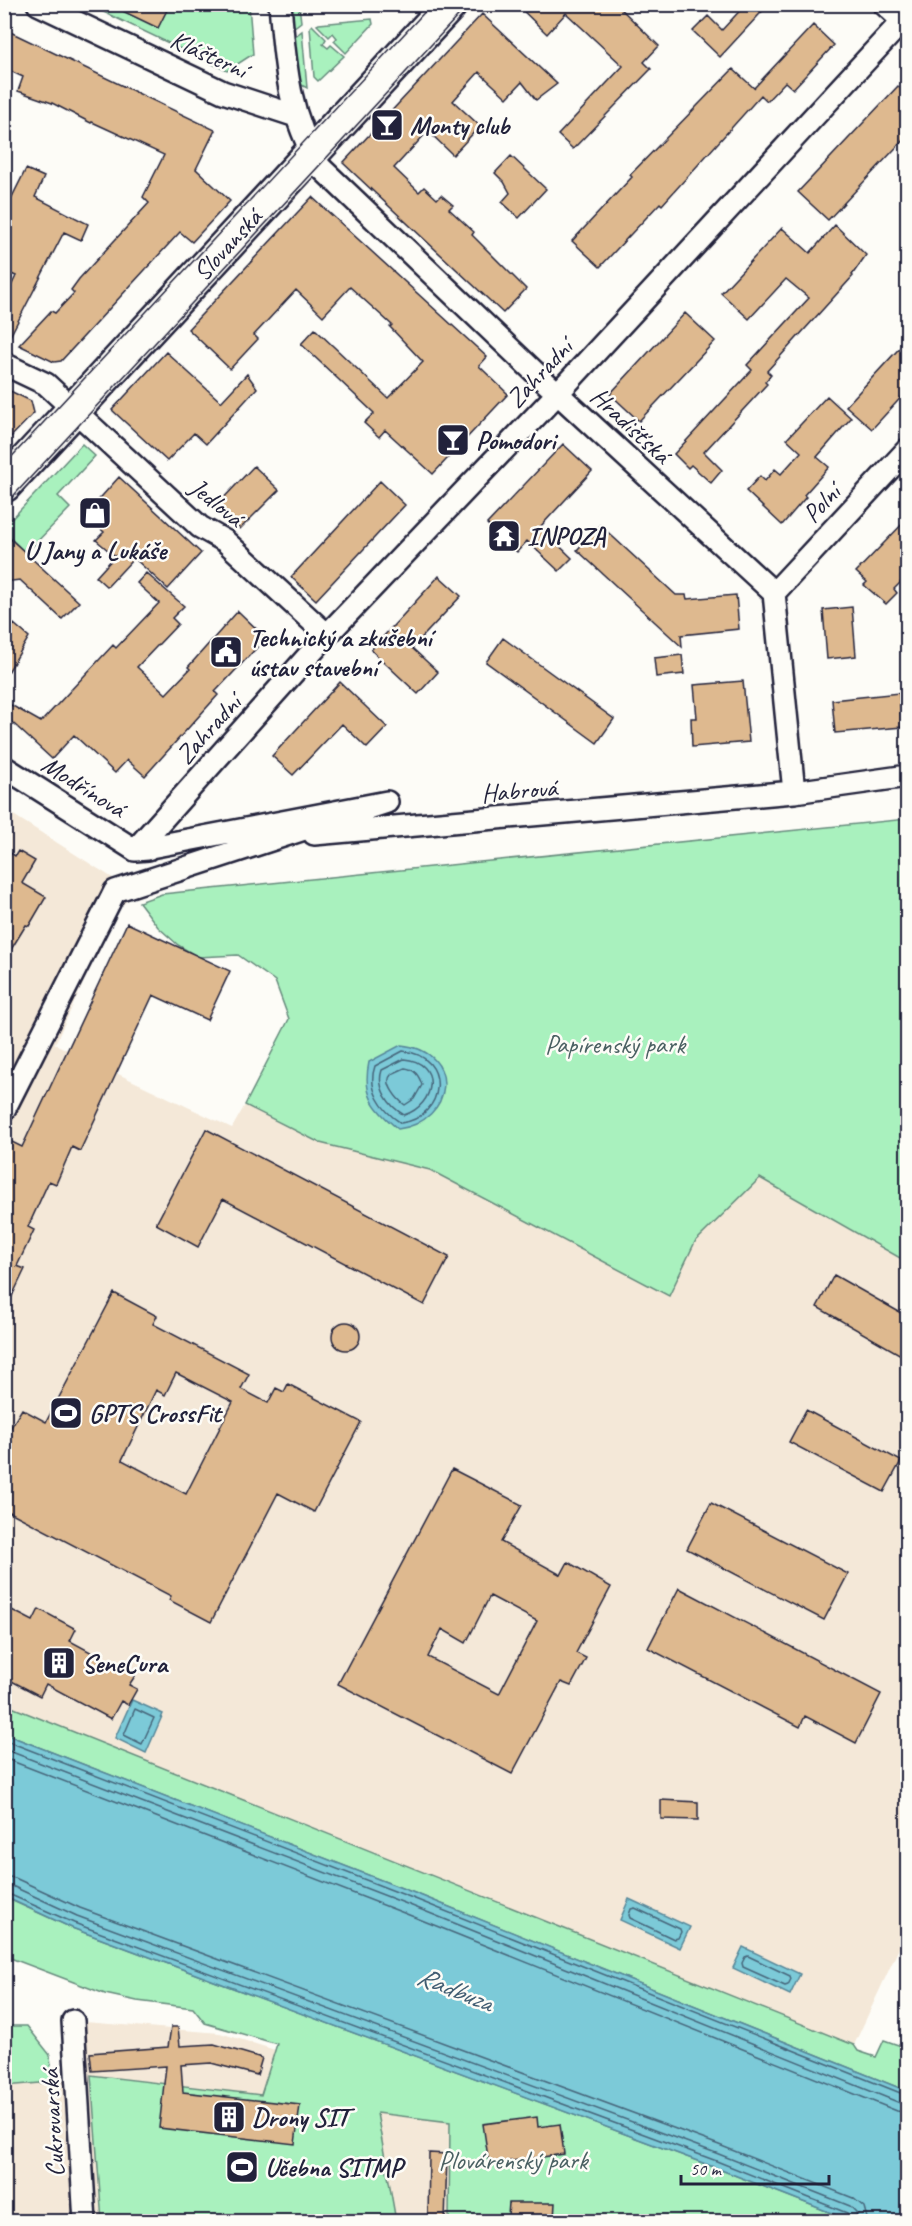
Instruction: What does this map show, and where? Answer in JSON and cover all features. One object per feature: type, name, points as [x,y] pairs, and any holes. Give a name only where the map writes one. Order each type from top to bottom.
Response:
[{"type":"main road","name":"Slovanská","points":[[4,486],[450,4]]},
{"type":"street","name":"Klášterní","points":[[38,4],[223,92],[296,116]]},
{"type":"street","name":"Hradišťská","points":[[280,4],[285,62],[296,116],[304,142],[327,174],[557,394],[774,593]]},
{"type":"street","points":[[884,4],[906,21]]},
{"type":"street","name":"Zahradní","points":[[135,850],[327,635],[557,394],[906,21]]},
{"type":"street","name":"Jedlová","points":[[4,364],[46,384],[200,527],[225,541],[327,635]]},
{"type":"street","name":"Polní","points":[[774,593],[908,449]]},
{"type":"street","points":[[774,593],[794,792]]},
{"type":"street","name":"Modřínová","points":[[4,767],[135,850]]},
{"type":"street","name":"Habrová","points":[[135,850],[794,792],[908,776]]},
{"type":"street","points":[[4,1110],[115,891],[387,802],[135,850]]},
{"type":"street","name":"Cukrovarská","points":[[73,2021],[85,2222]]},
{"type":"shaded area","points":[[4,809],[141,896],[128,900],[117,910],[55,1044],[232,1128],[245,1105],[320,1143],[430,1170],[669,1296],[695,1242],[760,1178],[907,1262],[907,1931],[854,2045],[5,1704]]},
{"type":"shaded area","points":[[73,2021],[220,2033],[275,2050],[262,2095],[92,2075],[102,2221],[5,2222],[5,2086],[76,2077]]},
{"type":"shaded area","points":[[377,2113],[450,2122],[449,2221],[396,2221]]},
{"type":"green space","points":[[89,5],[249,5],[253,54],[227,71]]},
{"type":"green space","points":[[287,5],[299,5],[301,22],[289,31]]},
{"type":"green space","points":[[372,19],[373,24],[346,53],[334,41],[337,38],[333,33],[329,37],[317,25],[319,24]]},
{"type":"green space","points":[[312,25],[326,39],[323,44],[328,48],[331,45],[344,56],[318,81],[314,77],[310,27]]},
{"type":"green space","points":[[302,31],[307,88],[296,82],[290,40]]},
{"type":"green space","points":[[82,444],[95,456],[58,496],[70,508],[26,553],[5,533],[5,526]]},
{"type":"green space","name":"Papírenský park","points":[[907,819],[907,1262],[760,1178],[695,1242],[669,1296],[430,1170],[320,1143],[245,1105],[289,1019],[275,981],[238,955],[198,957],[178,945],[158,927],[139,902],[162,894]]},
{"type":"green space","points":[[4,1704],[854,2045],[858,2051],[876,2057],[884,2040],[907,2048],[907,2091],[417,1894],[5,1734]]},
{"type":"green space","name":"Plovárenský park","points":[[4,1897],[72,1928],[711,2166],[852,2221],[449,2221],[450,2122],[377,2113],[396,2221],[102,2221],[91,2075],[261,2095],[277,2044],[205,2023],[193,2008],[137,2001],[105,1994],[5,1956]]},
{"type":"green space","points":[[5,2026],[27,2026],[50,2055],[52,2082],[5,2086]]},
{"type":"water","points":[[401,1045],[421,1050],[435,1060],[442,1072],[444,1087],[440,1101],[431,1114],[417,1124],[398,1129],[376,1108],[369,1092],[367,1074],[369,1062]]},
{"type":"water","points":[[132,1700],[163,1714],[146,1753],[115,1738]]},
{"type":"water","name":"Radbuza","points":[[5,1734],[417,1894],[907,2091],[907,2221],[852,2221],[711,2166],[72,1928],[5,1897]]},
{"type":"water","points":[[629,1899],[690,1927],[680,1948],[620,1920]]},
{"type":"water","points":[[743,1947],[800,1974],[790,1995],[733,1968]]},
{"type":"building","points":[[108,4],[170,4],[158,28]]},
{"type":"building","points":[[516,4],[616,4],[659,46],[644,62],[651,69],[573,149],[558,135],[623,66],[566,13],[547,34]]},
{"type":"building","points":[[746,4],[769,4],[720,57],[693,31],[708,16],[722,30]]},
{"type":"building","points":[[482,14],[557,84],[536,100],[522,82],[507,98],[479,72],[453,101],[480,126],[453,155],[428,131],[394,168],[419,192],[424,187],[437,199],[441,195],[453,205],[449,209],[474,232],[472,235],[526,289],[503,313],[343,163]]},
{"type":"building","points":[[813,25],[834,45],[793,89],[785,82],[767,101],[761,95],[662,205],[660,203],[600,267],[572,241],[632,177],[630,175],[733,69],[755,89]]},
{"type":"building","points":[[4,29],[215,130],[196,169],[230,201],[192,242],[180,232],[61,361],[54,362],[19,345],[51,311],[55,313],[74,293],[71,290],[79,279],[149,203],[143,197],[164,155],[52,103],[18,91],[23,77],[4,68]]},
{"type":"building","points":[[898,86],[908,94],[908,135],[828,220],[798,192]]},
{"type":"building","points":[[511,156],[546,189],[519,218],[502,202],[510,193],[495,173]]},
{"type":"building","points":[[26,169],[44,177],[35,197],[88,224],[81,240],[64,232],[4,348],[4,301],[16,276],[4,271],[4,213]]},
{"type":"building","points":[[312,197],[487,357],[479,366],[508,394],[433,474],[385,430],[379,437],[364,423],[374,413],[301,344],[315,329],[388,398],[423,362],[390,327],[392,325],[350,287],[323,316],[296,290],[254,335],[258,339],[230,369],[188,329]]},
{"type":"building","points":[[835,225],[866,255],[853,276],[767,371],[771,375],[765,382],[767,384],[704,452],[722,470],[711,483],[691,465],[688,468],[674,454],[752,370],[747,365],[809,298],[786,279],[749,319],[721,293],[782,228],[810,253]]},
{"type":"building","points":[[685,313],[715,341],[639,421],[610,394]]},
{"type":"building","points":[[908,339],[908,390],[872,429],[846,406]]},
{"type":"building","points":[[166,352],[221,402],[247,374],[257,388],[206,444],[194,433],[167,461],[112,410]]},
{"type":"building","points":[[4,388],[31,401],[34,413],[4,444]]},
{"type":"building","points":[[827,396],[851,418],[817,457],[829,467],[782,525],[746,491],[760,476],[765,481],[775,469],[781,474],[801,452],[787,439]]},
{"type":"building","points":[[563,444],[592,471],[540,527],[572,558],[559,571],[527,541],[517,552],[487,524]]},
{"type":"building","points":[[254,466],[279,490],[240,529],[216,506]]},
{"type":"building","points":[[119,477],[201,553],[168,589],[134,558],[107,587],[96,577],[115,556],[96,540],[104,532],[85,515]]},
{"type":"building","points":[[380,481],[405,505],[316,600],[291,577]]},
{"type":"building","points":[[908,518],[908,575],[894,589],[897,593],[886,604],[864,585],[867,582],[856,572]]},
{"type":"building","points":[[600,525],[676,595],[686,595],[687,599],[736,595],[739,629],[681,635],[682,647],[577,550]]},
{"type":"building","points":[[4,533],[79,602],[62,619],[20,580],[4,582]]},
{"type":"building","points":[[146,573],[184,606],[172,618],[178,624],[137,667],[166,694],[238,611],[266,638],[215,692],[218,695],[145,776],[127,760],[115,773],[74,735],[52,759],[4,715],[4,701],[41,722],[113,645],[116,648],[159,603],[137,583]]},
{"type":"building","points":[[439,576],[461,596],[412,648],[438,672],[418,694],[371,650]]},
{"type":"building","points":[[852,607],[856,656],[827,659],[823,610]]},
{"type":"building","points":[[14,624],[29,637],[4,679],[4,640]]},
{"type":"building","points":[[503,638],[614,719],[597,743],[486,662]]},
{"type":"building","points":[[682,655],[684,674],[656,677],[654,658]]},
{"type":"building","points":[[743,681],[749,742],[692,747],[691,718],[697,718],[694,685]]},
{"type":"building","points":[[340,682],[387,727],[367,748],[342,724],[293,775],[272,756]]},
{"type":"building","points":[[899,693],[902,727],[835,733],[832,700]]},
{"type":"building","points":[[4,849],[15,856],[18,851],[35,861],[22,883],[46,897],[4,961]]},
{"type":"building","points":[[127,923],[230,971],[207,1020],[153,995],[80,1151],[72,1147],[56,1184],[49,1181],[28,1227],[34,1230],[17,1266],[25,1269],[4,1313],[4,1152],[10,1141],[22,1147]]},
{"type":"building","points":[[206,1129],[449,1257],[424,1305],[223,1199],[198,1247],[156,1224]]},
{"type":"building","points":[[834,1275],[908,1317],[908,1359],[817,1307]]},
{"type":"building","points":[[114,1293],[157,1316],[153,1324],[249,1374],[241,1389],[268,1403],[276,1388],[284,1392],[288,1384],[361,1422],[314,1512],[278,1493],[211,1622],[169,1600],[171,1596],[4,1509],[4,1442],[11,1427],[22,1409],[46,1422]],"holes":[[[176,1373],[233,1402],[186,1494],[122,1460],[156,1390],[165,1395]]]},
{"type":"building","points":[[346,1322],[356,1326],[360,1336],[356,1346],[346,1350],[336,1346],[332,1336],[336,1326]]},
{"type":"building","points":[[806,1410],[901,1461],[884,1492],[789,1442]]},
{"type":"building","points":[[452,1469],[522,1505],[501,1542],[561,1575],[568,1562],[611,1587],[576,1653],[586,1658],[571,1686],[561,1682],[512,1774],[338,1684]],"holes":[[[490,1596],[537,1621],[499,1694],[428,1657],[442,1629],[466,1643]]]},
{"type":"building","points":[[711,1503],[848,1574],[824,1620],[687,1549]]},
{"type":"building","points":[[679,1588],[881,1694],[856,1743],[805,1716],[800,1727],[648,1648]]},
{"type":"building","name":"SeneCura","points":[[4,1606],[33,1621],[39,1609],[76,1629],[70,1641],[135,1676],[129,1685],[137,1689],[128,1705],[121,1701],[111,1719],[46,1684],[40,1696],[4,1677]]},
{"type":"building","points":[[661,1800],[698,1802],[698,1820],[661,1819]]},
{"type":"building","points":[[171,2027],[178,2027],[180,2046],[214,2044],[262,2058],[257,2075],[211,2063],[181,2065],[183,2092],[300,2105],[295,2144],[159,2128],[166,2066],[92,2071],[90,2053],[168,2047]]},
{"type":"building","points":[[537,2117],[538,2127],[560,2124],[564,2154],[489,2164],[483,2124]]},
{"type":"building","points":[[429,2153],[447,2154],[445,2222],[428,2222]]},
{"type":"building","points":[[509,2203],[555,2203],[554,2218],[508,2215]]},
{"type":"tram line","points":[[4,465],[432,4]]},
{"type":"tram line","points":[[4,506],[469,4]]},
{"type":"place","name":"Monty club","points":[[387,125]]},
{"type":"place","name":"Pomodori","points":[[453,440]]},
{"type":"place","name":"U Jany a Lukáše","points":[[95,513]]},
{"type":"place","name":"INPOZA","points":[[504,536]]},
{"type":"place","name":"Technický a zkušební ústav stavební","points":[[226,652]]},
{"type":"place","name":"GPTS CrossFit","points":[[66,1413]]},
{"type":"place","name":"SeneCura","points":[[59,1663]]},
{"type":"place","name":"Drony SIT","points":[[229,2117]]},
{"type":"place","name":"Učebna SITMP","points":[[242,2167]]}]
